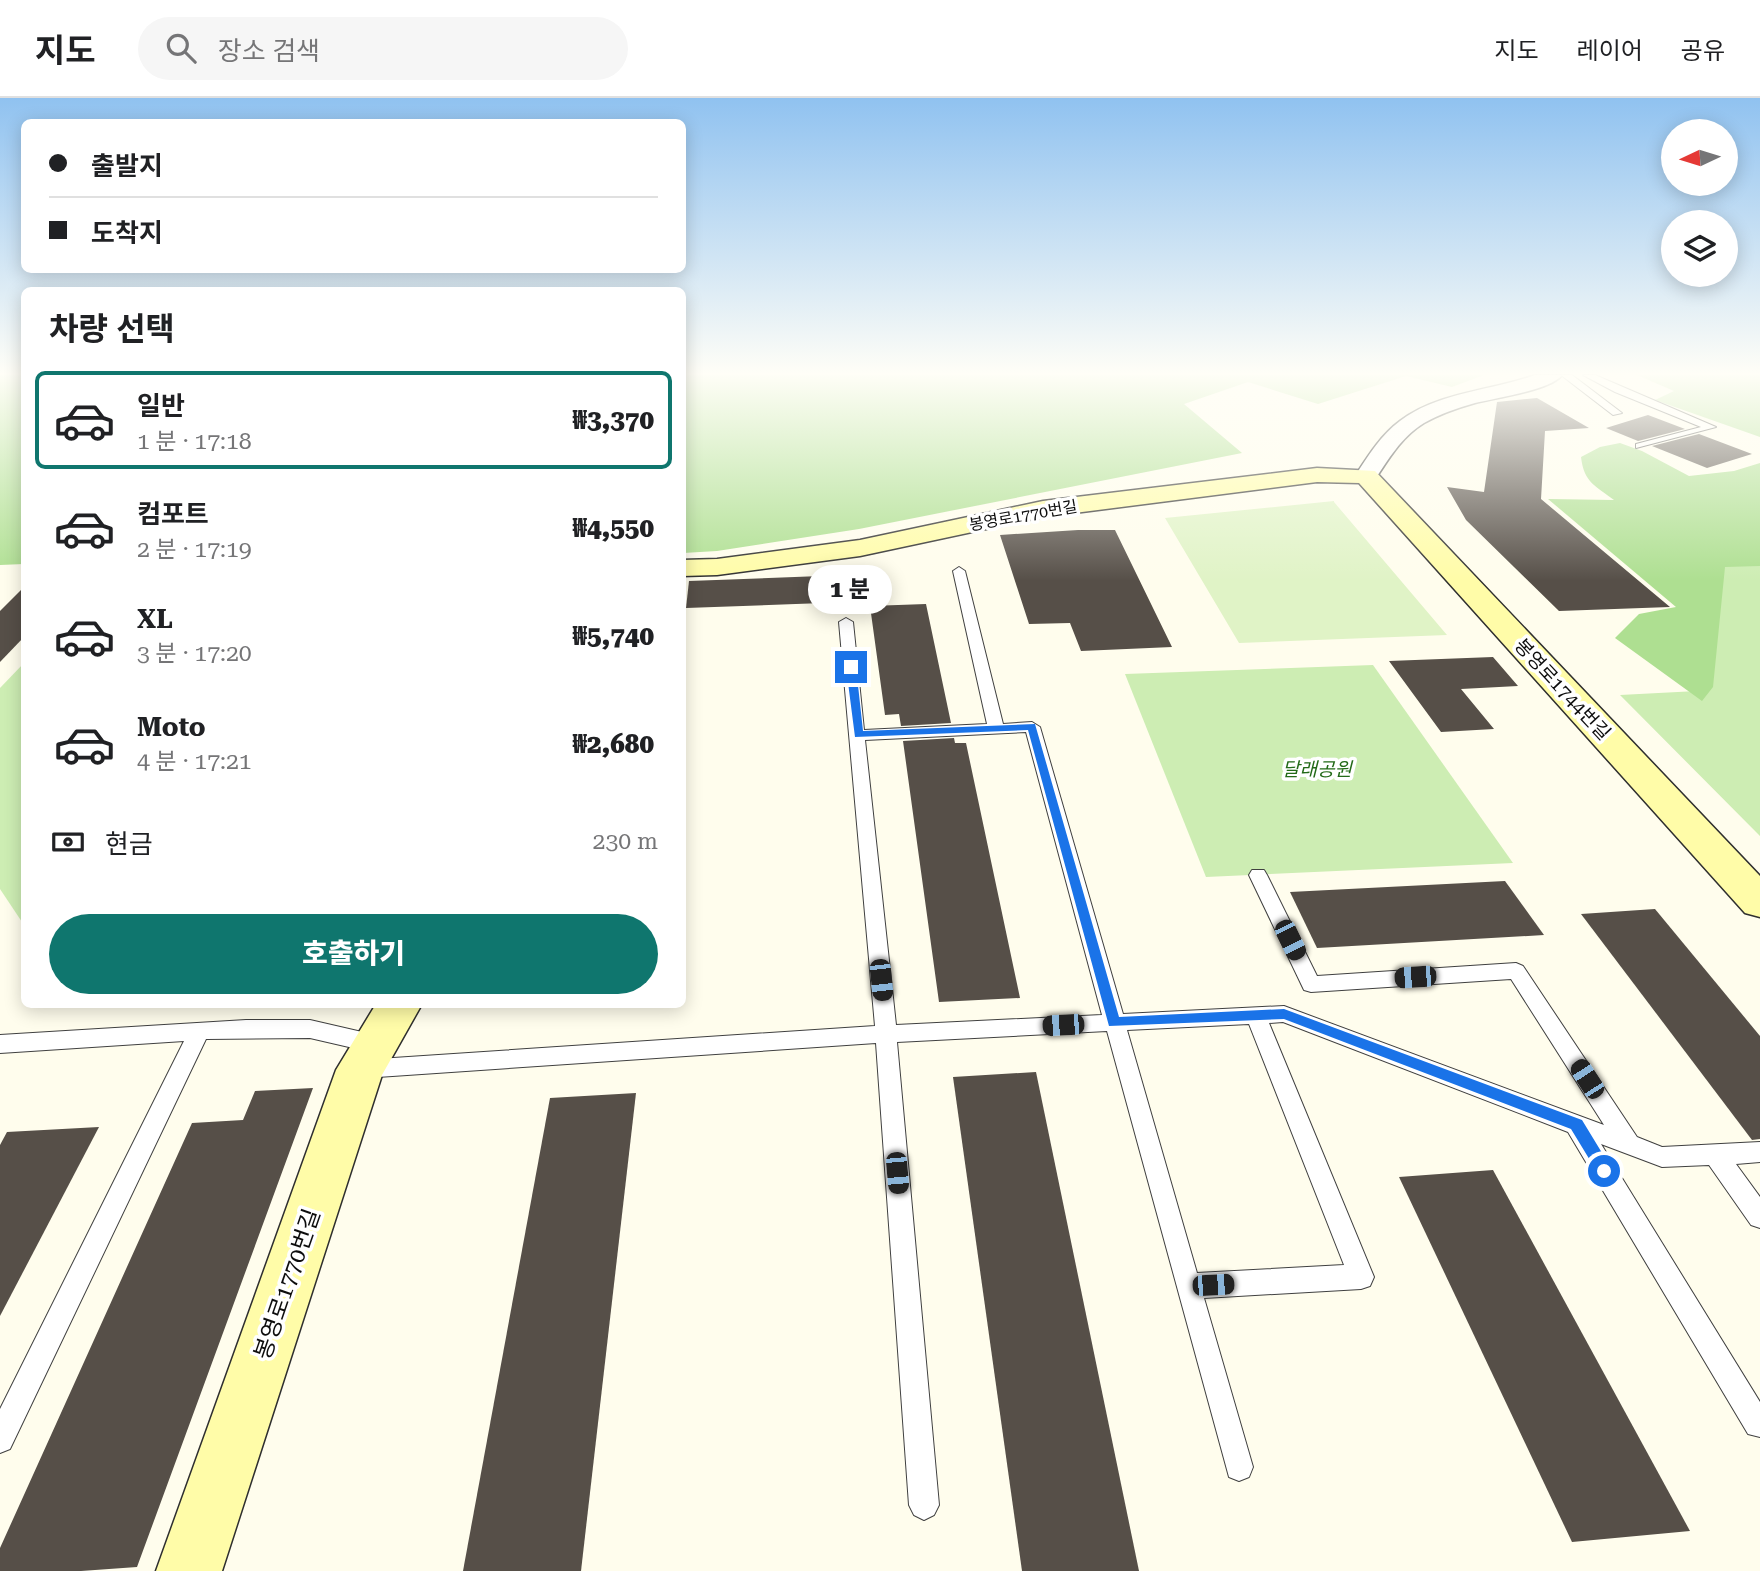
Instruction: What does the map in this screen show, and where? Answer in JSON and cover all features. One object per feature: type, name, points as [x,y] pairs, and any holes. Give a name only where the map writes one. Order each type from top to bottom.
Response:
[{"type":"street","points":[[1366,476],[1389,444]]},
{"type":"street","name":"봉영로1770번길","points":[[686,568],[717,567],[860,548],[1043,509],[1317,475],[1366,476]]},
{"type":"street","name":"봉영로1744번길","points":[[1366,476],[1760,902]]},
{"type":"street","name":"봉영로1770번길","points":[[189,1571],[379,1040]]},
{"type":"lane","points":[[1640,446],[1648,444]]},
{"type":"lane","points":[[959,571],[996,728]]},
{"type":"lane","points":[[846,622],[886,1034],[924,1505]]},
{"type":"lane","points":[[858,735],[1032,727],[1239,1467]]},
{"type":"lane","points":[[1258,875],[1311,984],[1516,971],[1629,1144]]},
{"type":"lane","points":[[0,1044],[246,1028],[310,1029],[379,1040],[886,1034],[1284,1014],[1662,1157],[1760,1152]]},
{"type":"lane","points":[[1188,1286],[1361,1277],[1256,1016]]},
{"type":"lane","points":[[0,1438],[199,1031]]},
{"type":"lane","points":[[1576,1124],[1758,1424]]},
{"type":"lane","points":[[1715,1154],[1760,1217]]},
{"type":"green space","points":[[0,444],[21,444],[21,564],[0,565]]},
{"type":"green space","points":[[686,444],[1231,444],[1242,453],[859,529],[717,551],[686,553]]},
{"type":"green space","points":[[1622,444],[1642,451],[1689,476],[1734,471],[1760,463],[1760,566],[1725,567],[1713,687],[1702,701],[1615,638],[1639,614],[1676,607],[1548,499],[1614,500],[1596,487],[1583,466],[1581,457],[1600,447]]},
{"type":"green space","points":[[1334,501],[1447,635],[1239,643],[1165,518]]},
{"type":"green space","points":[[1713,562],[1760,565],[1760,836],[1620,695],[1697,691]]},
{"type":"green space","name":"달래공원","points":[[1373,665],[1513,863],[1206,877],[1125,674]]},
{"type":"green space","points":[[21,666],[21,920],[0,889],[0,688]]},
{"type":"building","points":[[1491,444],[1544,444],[1541,499],[1670,607],[1559,611],[1466,520],[1447,487],[1484,492]]},
{"type":"building","points":[[1725,444],[1752,454],[1707,468],[1652,446]]},
{"type":"building","points":[[1115,530],[1172,647],[1081,651],[1070,623],[1029,624],[1000,535]]},
{"type":"building","points":[[847,575],[850,602],[686,608],[689,581]]},
{"type":"building","points":[[21,590],[21,640],[0,662],[0,611]]},
{"type":"building","points":[[926,604],[951,723],[901,726],[899,714],[885,715],[870,606]]},
{"type":"building","points":[[1493,657],[1518,686],[1461,689],[1494,729],[1441,732],[1389,661]]},
{"type":"building","points":[[954,738],[955,743],[966,743],[1020,998],[939,1002],[903,741]]},
{"type":"building","points":[[1505,881],[1544,935],[1317,948],[1290,892]]},
{"type":"building","points":[[1655,909],[1760,1036],[1760,1139],[1752,1140],[1581,914]]},
{"type":"building","points":[[1036,1072],[1139,1571],[1022,1571],[953,1077]]},
{"type":"building","points":[[313,1088],[137,1567],[81,1571],[0,1571],[0,1548],[192,1123],[243,1120],[255,1091]]},
{"type":"building","points":[[636,1093],[581,1571],[463,1571],[550,1098]]},
{"type":"building","points":[[99,1127],[0,1316],[0,1145],[7,1132]]},
{"type":"building","points":[[1493,1170],[1690,1531],[1572,1542],[1399,1177]]},
{"type":"route","points":[[851,667],[858,735],[1032,727],[1114,1023],[1284,1014],[1576,1124],[1604,1171]]}]
